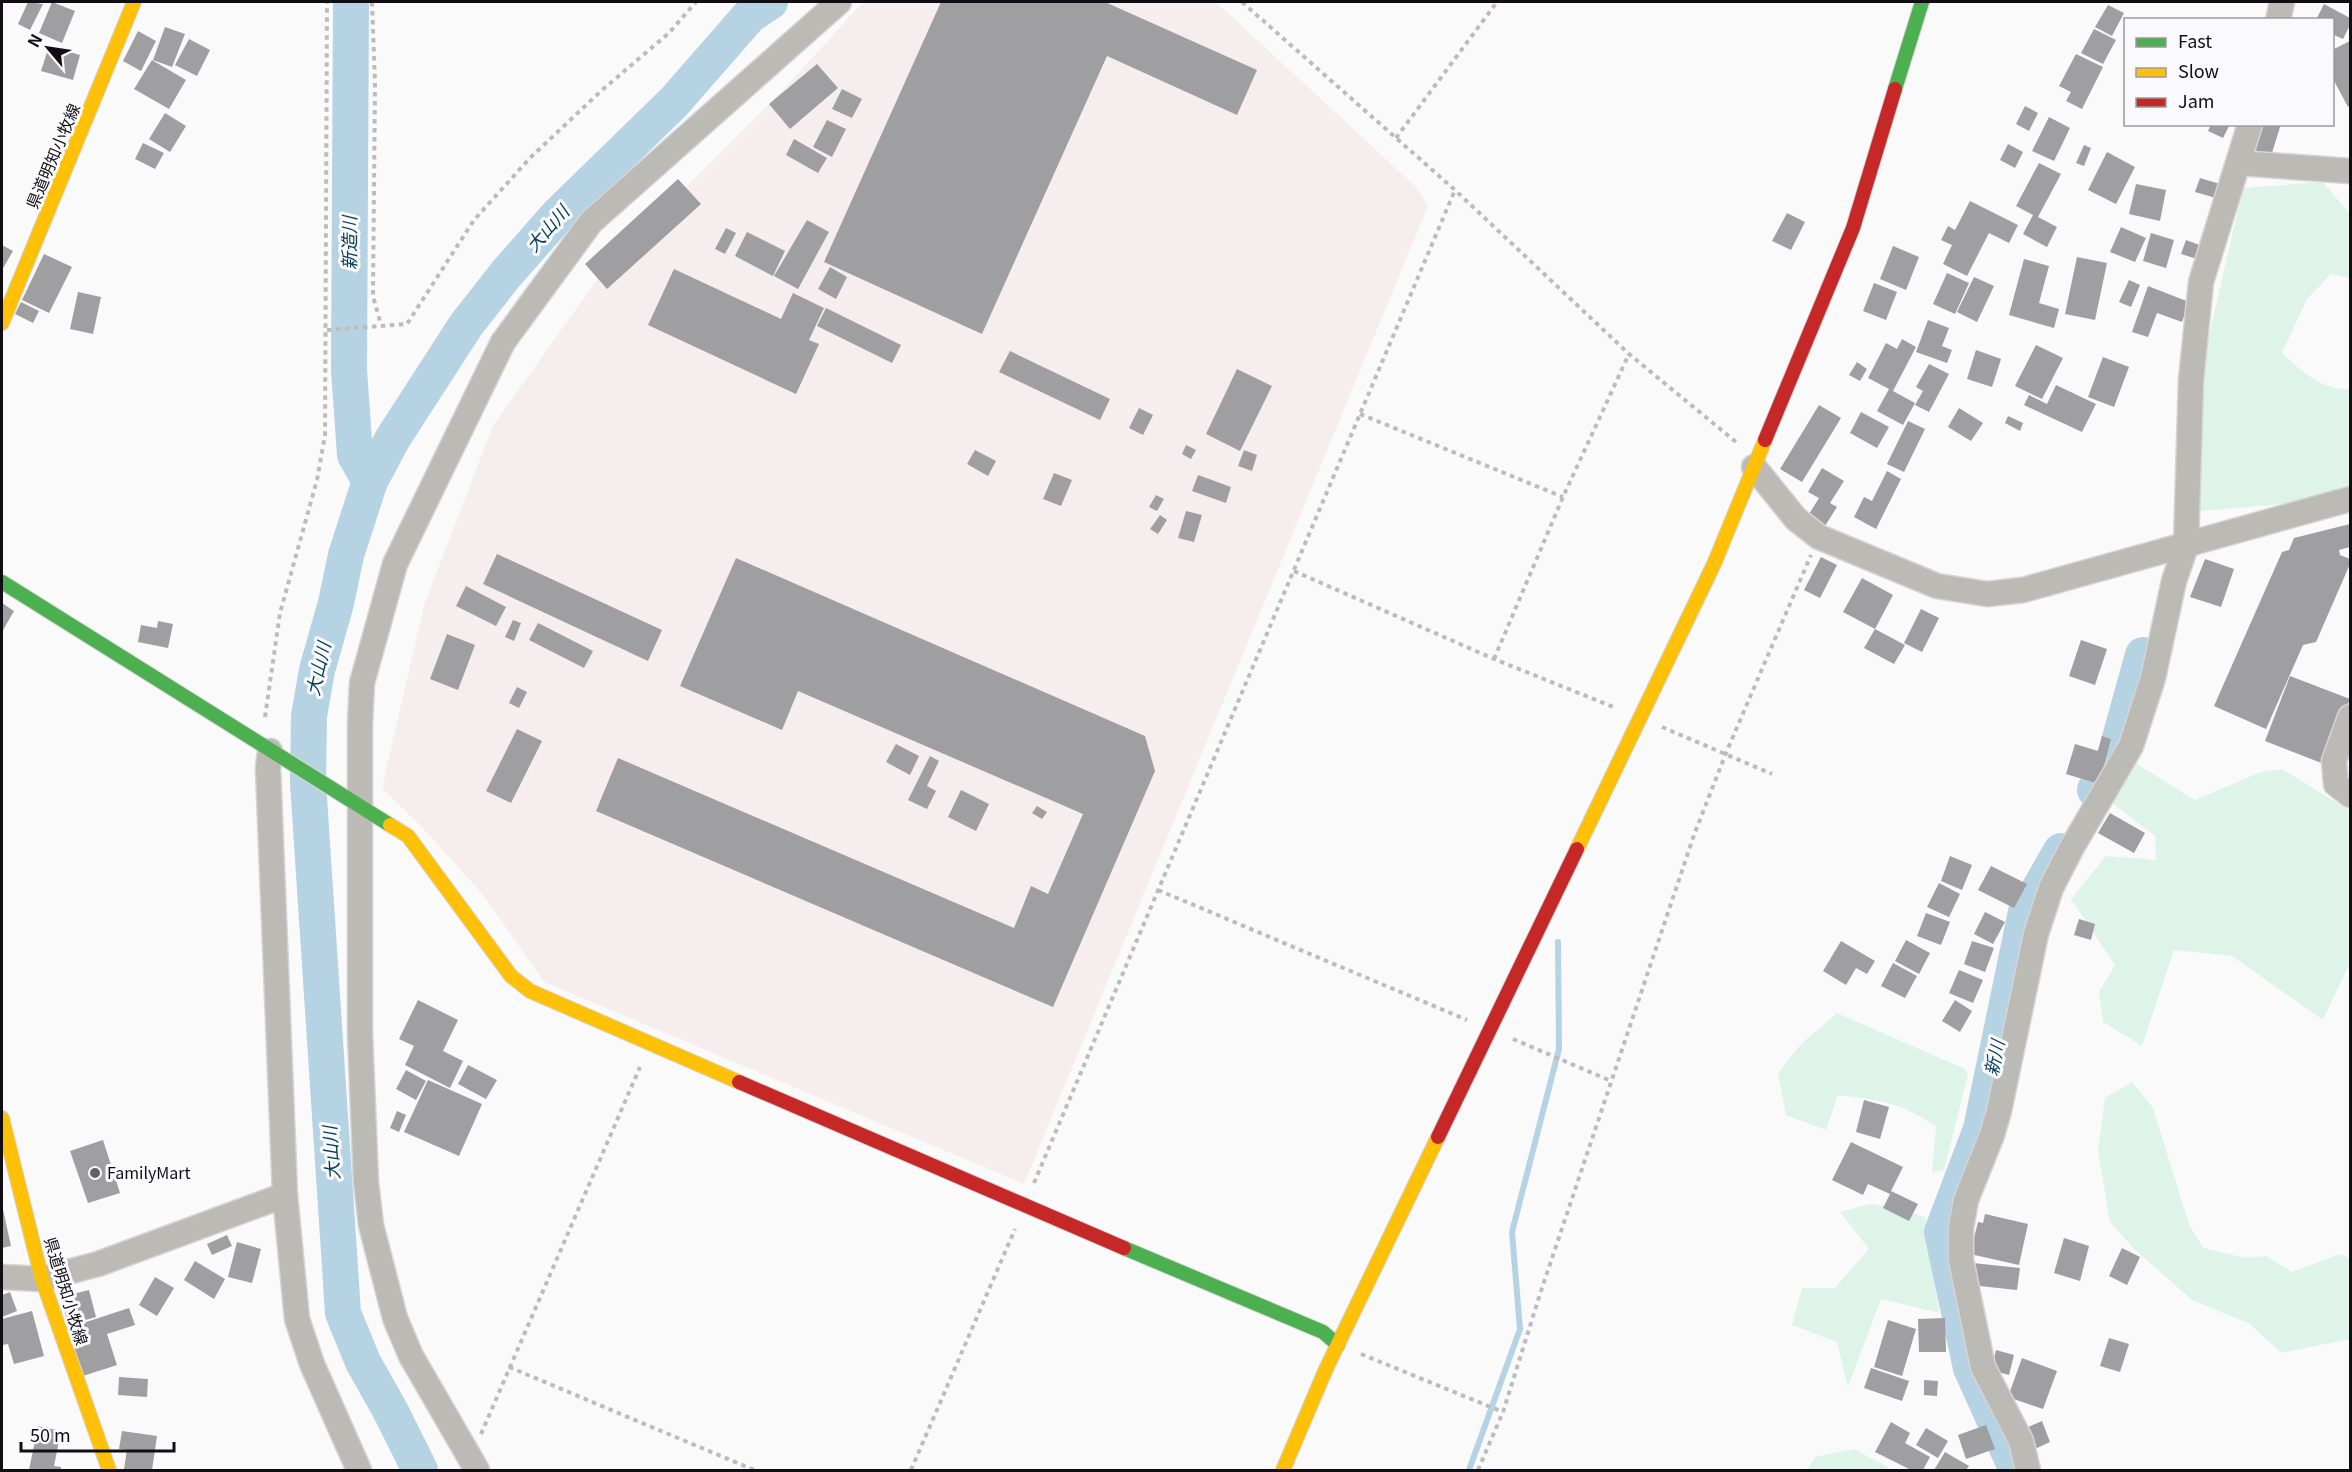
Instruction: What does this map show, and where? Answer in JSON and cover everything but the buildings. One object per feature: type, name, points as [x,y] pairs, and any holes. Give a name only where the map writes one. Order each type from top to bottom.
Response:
[{"type":"street","name":"県道明知小牧線","points":[[2,322],[134,2]]},
{"type":"street","points":[[477,1470],[411,1356],[395,1318],[371,1225],[366,1182],[360,1034],[359,804],[362,683],[395,564],[503,342],[591,222],[839,2]]},
{"type":"street","points":[[1283,1470],[1338,1345],[1714,564],[1853,228],[1922,2]]},
{"type":"street","points":[[2278,18],[2282,2]]},
{"type":"street","points":[[2028,1470],[2021,1441],[1983,1366],[1960,1260],[1961,1228],[1966,1200],[1999,1111],[2042,915],[2051,888],[2071,849],[2131,747],[2154,678],[2174,581],[2186,546],[2191,380],[2201,282],[2249,126]]},
{"type":"street","points":[[2239,163],[2350,171]]},
{"type":"street","points":[[1754,467],[1796,519],[1819,537],[1937,586],[1987,594],[2023,590],[2350,499]]},
{"type":"street","points":[[2,582],[408,836],[512,976],[530,991],[1025,1207],[1323,1332],[1338,1345]]},
{"type":"street","points":[[2350,717],[2334,761],[2336,784],[2350,795]]},
{"type":"street","points":[[266,747],[285,1195],[297,1319],[312,1364],[359,1470]]},
{"type":"street","name":"県道明知小牧線","points":[[2,1118],[42,1279],[109,1470]]},
{"type":"street","points":[[2,1277],[42,1279],[98,1264],[285,1195]]},
{"type":"path","points":[[266,747],[280,613],[317,480],[325,435],[327,2]]},
{"type":"path","points":[[372,2],[375,82],[373,296],[381,325]]},
{"type":"path","points":[[327,330],[407,324],[474,220],[530,158],[669,33],[696,2]]},
{"type":"path","points":[[1242,2],[1455,190],[1629,354],[1744,449],[1754,467]]},
{"type":"path","points":[[1396,138],[1497,2]]},
{"type":"path","points":[[911,1470],[1025,1207],[1455,190]]},
{"type":"path","points":[[1494,659],[1563,497],[1629,354]]},
{"type":"path","points":[[1360,414],[1563,497]]},
{"type":"path","points":[[1478,1470],[1503,1412],[1611,1081],[1695,835],[1726,753],[1819,537]]},
{"type":"path","points":[[1294,571],[1494,659],[1639,717],[1772,774]]},
{"type":"path","points":[[1158,890],[1611,1081]]},
{"type":"path","points":[[480,1436],[650,1044]]},
{"type":"path","points":[[1338,1345],[1503,1412]]},
{"type":"path","points":[[509,1367],[754,1470]]},
{"type":"shaded area","points":[[863,2],[1216,2],[1416,187],[1428,206],[1024,1184],[544,982],[484,896],[422,827],[382,788],[424,605],[493,426],[605,268],[783,90]]},
{"type":"green space","points":[[2323,182],[2350,214],[2350,278],[2331,274],[2307,299],[2282,353],[2305,373],[2321,383],[2340,389],[2350,389],[2350,485],[2283,504],[2190,512],[2208,340],[2243,188]]},
{"type":"green space","points":[[2132,761],[2195,800],[2261,772],[2282,769],[2350,811],[2350,963],[2323,1020],[2232,956],[2174,950],[2142,1046],[2103,1022],[2099,992],[2115,965],[2071,899],[2106,856],[2156,860],[2155,836],[2104,797]]},
{"type":"green space","points":[[1837,1013],[1965,1069],[1968,1074],[1944,1170],[1932,1173],[1936,1126],[1889,1103],[1838,1095],[1826,1130],[1786,1115],[1778,1073],[1801,1044]]},
{"type":"green space","points":[[2132,1082],[2153,1108],[2189,1224],[2203,1248],[2246,1258],[2266,1256],[2292,1272],[2339,1254],[2350,1258],[2350,1339],[2281,1353],[2250,1324],[2192,1300],[2133,1248],[2110,1222],[2098,1151],[2105,1098]]},
{"type":"green space","points":[[1870,1204],[1896,1207],[1926,1218],[1939,1313],[1881,1299],[1848,1387],[1837,1342],[1792,1325],[1802,1288],[1835,1288],[1869,1249],[1840,1212]]},
{"type":"green space","points":[[1854,1449],[1888,1467],[1886,1470],[1807,1470],[1815,1457]]},
{"type":"waterway","name":"新造川","points":[[351,2],[349,370],[355,455],[370,481]]},
{"type":"waterway","name":"大山川","points":[[420,1470],[363,1362],[343,1313],[308,783],[309,716],[317,670],[336,603],[346,555],[370,481],[393,438],[466,325],[506,274],[558,215],[674,102],[750,15],[770,2]]},
{"type":"waterway","name":"新川","points":[[2095,790],[2115,756],[2143,655]]},
{"type":"waterway","name":"新川","points":[[2017,1470],[1971,1368],[1942,1232],[1981,1129],[2026,912],[2061,851]]},
{"type":"waterway","points":[[1469,1470],[1520,1329],[1512,1232],[1559,1049],[1558,942]]},
{"type":"traffic: fast","points":[[1895,89],[1922,2]]},
{"type":"traffic: fast","points":[[2,582],[390,825]]},
{"type":"traffic: fast","points":[[1124,1248],[1323,1332],[1338,1345]]},
{"type":"traffic: slow","points":[[2,323],[134,2]]},
{"type":"traffic: slow","points":[[1577,849],[1714,564],[1765,440]]},
{"type":"traffic: slow","points":[[390,825],[408,836],[511,976],[530,991],[739,1082]]},
{"type":"traffic: slow","points":[[2,1118],[42,1279],[109,1470]]},
{"type":"traffic: slow","points":[[1283,1470],[1326,1369],[1438,1137]]},
{"type":"traffic: jam","points":[[1765,440],[1853,228],[1895,89]]},
{"type":"traffic: jam","points":[[1438,1137],[1577,849]]},
{"type":"traffic: jam","points":[[739,1082],[1124,1248]]},
{"type":"place","name":"FamilyMart","points":[[95,1173]]}]
